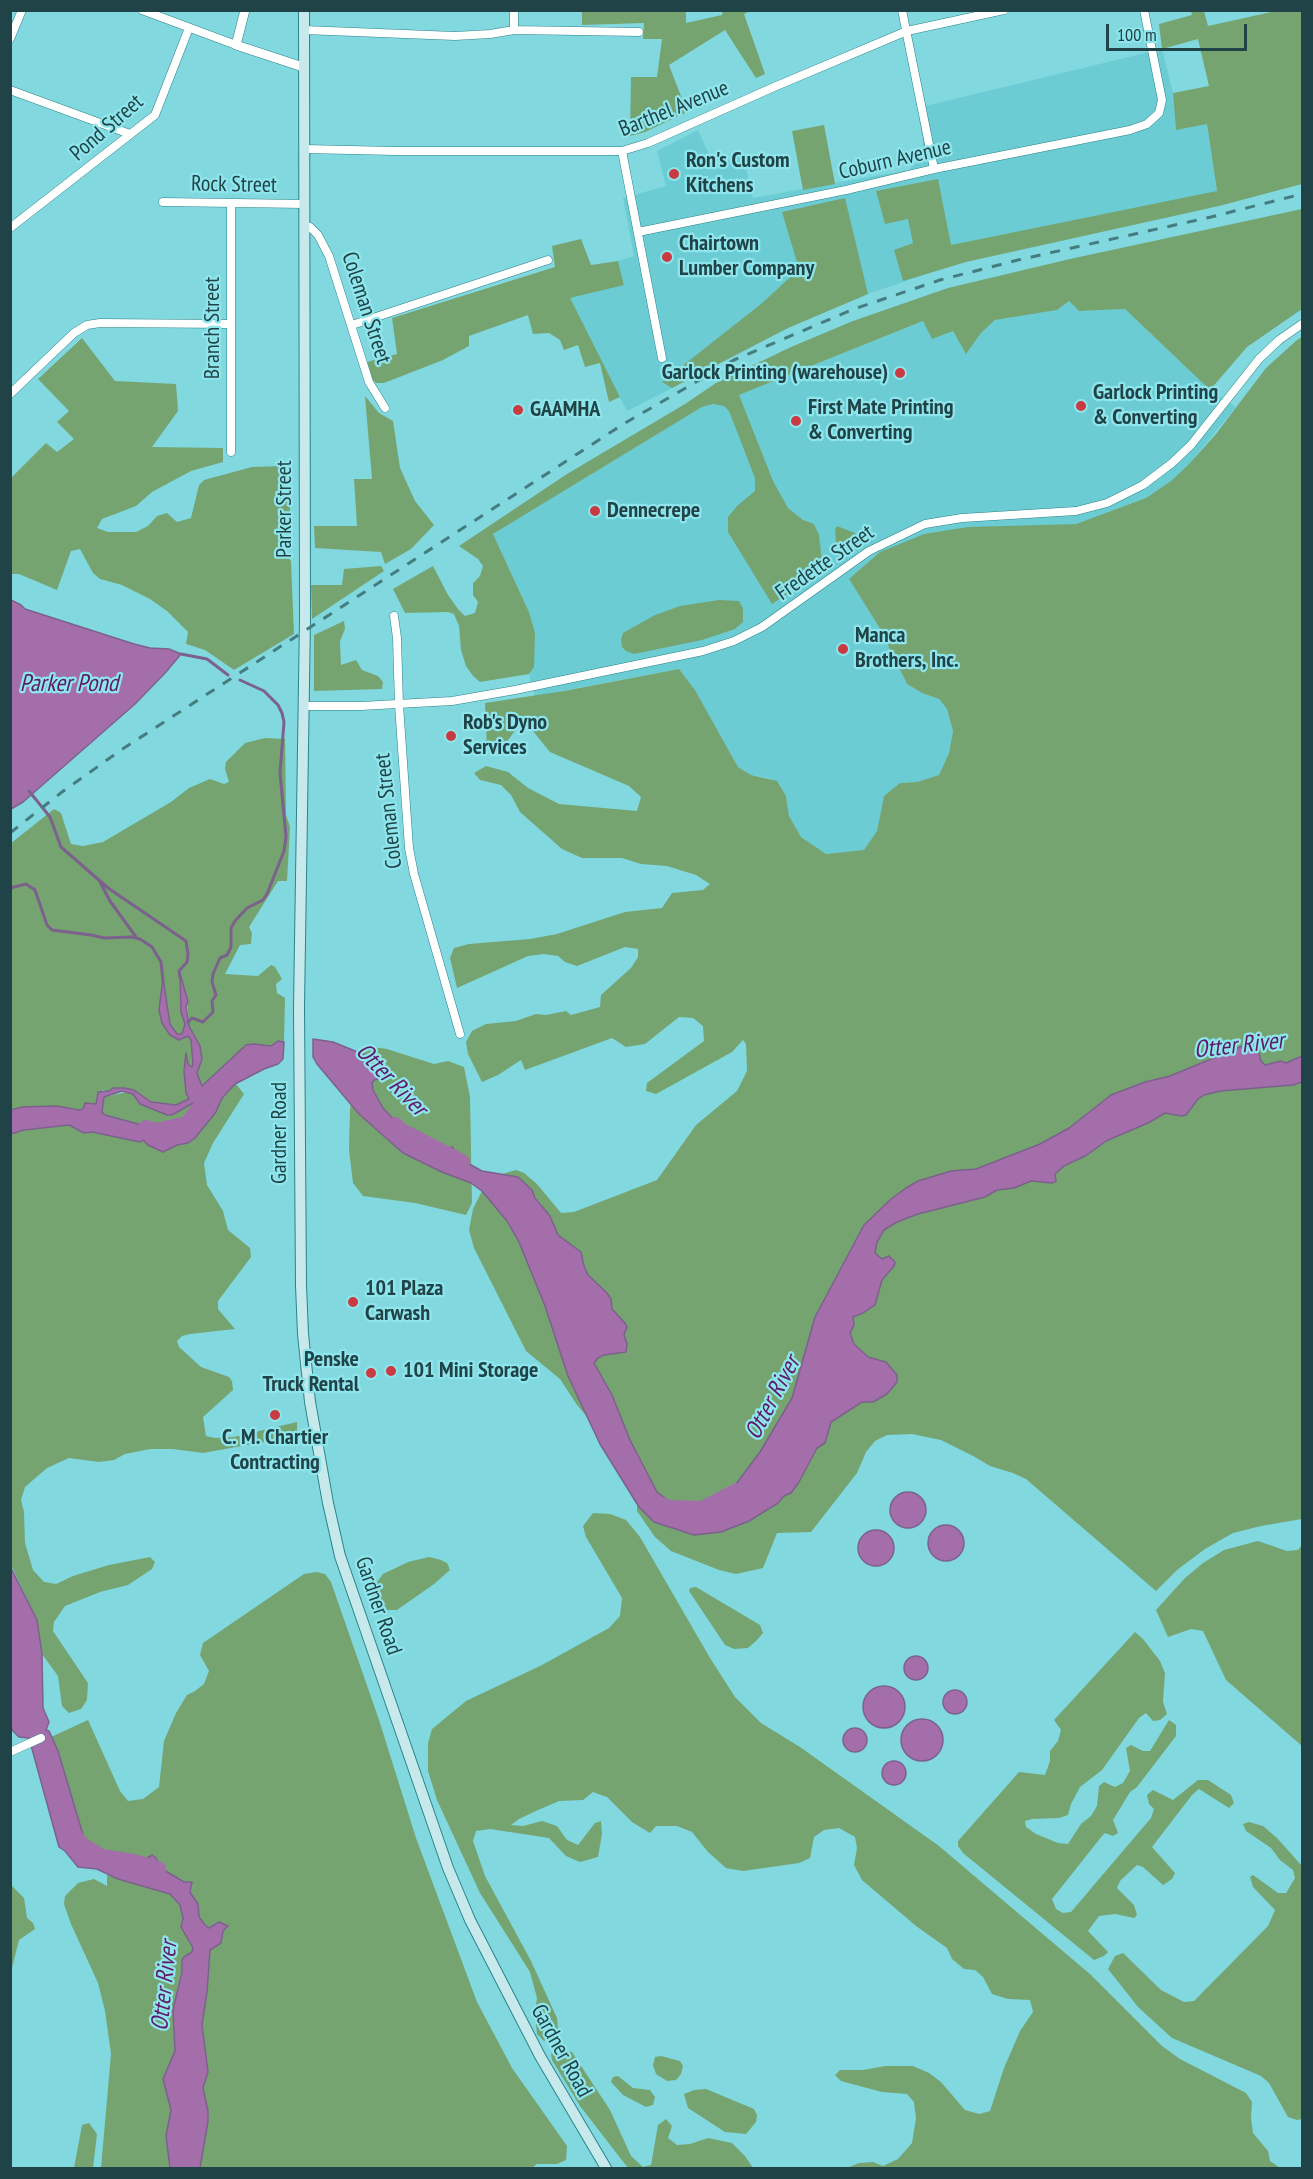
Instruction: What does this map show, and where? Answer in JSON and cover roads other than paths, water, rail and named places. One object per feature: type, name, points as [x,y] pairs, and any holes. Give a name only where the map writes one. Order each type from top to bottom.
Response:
[{"type":"main road","name":"Parker Street","points":[[298,1007],[304,706],[304,10]]},
{"type":"main road","name":"Gardner Road","points":[[298,1007],[303,1333],[316,1439],[340,1556],[423,1797],[463,1904],[540,2056],[606,2169]]},
{"type":"street","points":[[10,39],[22,10]]},
{"type":"street","points":[[142,10],[303,67]]},
{"type":"street","points":[[236,45],[245,10]]},
{"type":"street","points":[[514,10],[514,30]]},
{"type":"street","points":[[902,10],[934,169]]},
{"type":"street","name":"Barthel Avenue","points":[[305,149],[622,151],[648,143],[907,32],[1004,10]]},
{"type":"street","name":"Coburn Avenue","points":[[638,232],[1130,130],[1147,124],[1157,117],[1161,108],[1161,95],[1144,10]]},
{"type":"street","name":"Pond Street","points":[[10,228],[157,113],[189,28]]},
{"type":"street","points":[[304,30],[455,36],[514,30],[639,32]]},
{"type":"street","points":[[10,90],[130,134]]},
{"type":"street","points":[[622,151],[662,358]]},
{"type":"street","name":"Rock Street","points":[[163,202],[305,204]]},
{"type":"street","name":"Branch Street","points":[[231,203],[231,453]]},
{"type":"street","name":"Coleman Street","points":[[305,226],[310,227],[318,235],[329,256],[369,382],[385,408]]},
{"type":"street","points":[[352,325],[548,260]]},
{"type":"street","points":[[10,394],[74,333],[87,325],[100,323],[230,324]]},
{"type":"street","name":"Fredette Street","points":[[304,706],[399,705],[452,701],[703,651],[734,641],[762,627],[869,551],[925,524],[962,518],[1076,511],[1107,503],[1143,485],[1172,464],[1191,445],[1259,359],[1279,340],[1302,324]]},
{"type":"street","name":"Coleman Street","points":[[394,616],[410,855],[460,1034]]},
{"type":"street","points":[[10,1752],[41,1738]]},
{"type":"water","name":"Parker Pond","points":[[11,600],[25,609],[134,644],[169,649],[181,654],[135,704],[23,802],[11,809]]},
{"type":"water","points":[[180,973],[188,1002],[186,1006],[189,1026],[200,1046],[202,1059],[197,1073],[202,1086],[246,1045],[271,1046],[278,1041],[284,1042],[283,1059],[278,1064],[235,1084],[222,1098],[216,1112],[195,1138],[163,1152],[143,1140],[140,1142],[92,1132],[84,1133],[69,1125],[24,1130],[11,1134],[11,1110],[22,1107],[57,1106],[83,1109],[85,1103],[96,1104],[98,1092],[109,1091],[113,1088],[134,1090],[151,1102],[176,1105],[189,1099],[186,1093],[184,1071],[186,1053],[188,1064],[192,1067],[193,1064],[191,1040],[188,1036],[179,1040],[170,1035],[162,1023],[159,1010],[163,978],[170,1024],[177,1034],[182,1034],[185,1024],[181,1012]],"holes":[[[122,1091],[133,1094],[140,1104],[167,1115],[172,1115],[193,1103],[195,1111],[183,1126],[173,1128],[149,1127],[105,1115],[102,1112],[104,1097]]]},
{"type":"water","points":[[313,1039],[333,1042],[366,1055],[372,1065],[387,1074],[386,1077],[374,1080],[373,1090],[383,1108],[404,1130],[441,1152],[452,1147],[460,1159],[482,1171],[518,1177],[532,1190],[535,1198],[550,1216],[558,1235],[581,1252],[588,1275],[607,1293],[611,1299],[612,1309],[627,1327],[624,1335],[627,1344],[626,1352],[604,1355],[594,1363],[612,1395],[630,1440],[657,1492],[676,1506],[692,1510],[707,1508],[730,1492],[760,1452],[792,1398],[815,1317],[864,1225],[906,1188],[918,1181],[951,1171],[976,1169],[1040,1144],[1069,1128],[1111,1095],[1145,1082],[1170,1076],[1245,1045],[1257,1044],[1261,1061],[1265,1065],[1281,1061],[1286,1063],[1302,1056],[1302,1082],[1293,1085],[1220,1091],[1204,1095],[1186,1115],[1165,1113],[1106,1141],[1087,1155],[1064,1166],[1055,1174],[1056,1181],[1052,1183],[1031,1181],[1014,1188],[997,1190],[985,1197],[918,1214],[884,1230],[877,1242],[875,1253],[882,1259],[889,1256],[895,1262],[894,1266],[882,1280],[875,1305],[853,1317],[854,1325],[850,1333],[854,1344],[868,1357],[886,1362],[897,1375],[897,1382],[887,1394],[873,1402],[862,1402],[831,1422],[825,1443],[817,1448],[791,1493],[784,1496],[778,1503],[749,1521],[721,1532],[694,1535],[654,1522],[639,1507],[600,1444],[568,1376],[545,1306],[519,1242],[507,1221],[482,1191],[471,1183],[403,1153],[359,1114],[317,1064],[313,1057]]},
{"type":"water","points":[[908,1492],[921,1497],[926,1510],[921,1523],[908,1528],[895,1523],[890,1510],[895,1497]]},
{"type":"water","points":[[946,1525],[959,1530],[964,1543],[959,1556],[946,1561],[933,1556],[928,1543],[933,1530]]},
{"type":"water","points":[[876,1530],[889,1535],[894,1548],[889,1561],[876,1566],[863,1561],[858,1548],[863,1535]]},
{"type":"water","points":[[10,1566],[37,1620],[42,1654],[43,1708],[49,1722],[46,1730],[49,1731],[58,1751],[84,1838],[84,1850],[87,1852],[88,1847],[105,1859],[129,1865],[141,1862],[152,1855],[164,1870],[184,1882],[192,1882],[190,1892],[198,1904],[199,1917],[205,1925],[209,1928],[219,1922],[228,1926],[223,1931],[221,1943],[210,1950],[202,2025],[208,2072],[203,2088],[208,2121],[200,2168],[170,2168],[166,2136],[171,2110],[163,2079],[175,2051],[173,2010],[182,1972],[182,1960],[192,1952],[193,1948],[181,1927],[183,1918],[180,1905],[170,1894],[118,1879],[97,1869],[78,1867],[59,1847],[29,1738],[19,1737],[12,1730],[11,1632],[12,1645],[20,1663],[25,1661],[25,1654],[21,1638],[11,1617]]},
{"type":"water","points":[[916,1656],[925,1659],[928,1668],[925,1677],[916,1680],[907,1677],[904,1668],[907,1659]]},
{"type":"water","points":[[884,1686],[892,1687],[899,1692],[904,1699],[904,1715],[899,1722],[892,1727],[884,1728],[876,1727],[869,1722],[864,1715],[863,1707],[864,1699],[869,1692],[876,1687]]},
{"type":"water","points":[[955,1690],[964,1693],[967,1702],[964,1711],[955,1714],[946,1711],[943,1702],[946,1693]]},
{"type":"water","points":[[922,1719],[930,1720],[937,1725],[942,1732],[942,1748],[937,1755],[930,1760],[922,1761],[914,1760],[907,1755],[902,1748],[901,1740],[902,1732],[907,1725],[914,1720]]},
{"type":"water","points":[[855,1728],[864,1731],[867,1740],[864,1749],[855,1752],[846,1749],[843,1740],[846,1731]]},
{"type":"water","points":[[894,1761],[903,1764],[906,1773],[903,1782],[894,1785],[885,1782],[882,1773],[885,1764]]},
{"type":"waterway","points":[[181,654],[207,659],[228,675]]},
{"type":"waterway","points":[[188,1022],[192,1018],[203,1022],[213,1012],[212,1001],[216,995],[212,982],[213,974],[220,958],[227,955],[231,947],[231,928],[247,908],[263,900],[284,851],[286,837],[280,773],[284,722],[282,713],[278,705],[264,691],[240,680]]},
{"type":"waterway","points":[[29,791],[50,817],[61,847],[108,888],[186,941],[187,962],[179,971],[180,978]]},
{"type":"waterway","points":[[100,882],[110,901],[136,937]]},
{"type":"waterway","points":[[10,888],[26,884],[35,890],[47,925],[52,930],[104,938],[140,939],[152,947],[161,962],[163,981]]},
{"type":"waterway","name":"Otter River","points":[[146,1128],[156,1131],[187,1124],[199,1109]]},
{"type":"waterway","name":"Otter River","points":[[395,1125],[400,1130],[462,1162]]},
{"type":"waterway","name":"Otter River","points":[[663,1505],[665,1508],[702,1509],[737,1491]]},
{"type":"waterway","name":"Otter River","points":[[10,1601],[26,1683]]},
{"type":"waterway","name":"Otter River","points":[[70,1830],[82,1845],[102,1857],[158,1869]]},
{"type":"railway","points":[[10,833],[121,750],[625,423],[734,360],[854,309],[940,280],[1302,194]]},
{"type":"place","name":"Ron's Custom Kitchens","points":[[674,174]]},
{"type":"place","name":"Chairtown Lumber Company","points":[[667,257]]},
{"type":"place","name":"Garlock Printing (warehouse)","points":[[900,373]]},
{"type":"place","name":"Garlock Printing & Converting","points":[[1081,406]]},
{"type":"place","name":"GAAMHA","points":[[518,410]]},
{"type":"place","name":"First Mate Printing & Converting","points":[[796,421]]},
{"type":"place","name":"Dennecrepe","points":[[595,511]]},
{"type":"place","name":"Manca Brothers, Inc.","points":[[843,649]]},
{"type":"place","name":"Rob's Dyno Services","points":[[451,736]]},
{"type":"place","name":"101 Plaza Carwash","points":[[353,1302]]},
{"type":"place","name":"101 Mini Storage","points":[[391,1371]]},
{"type":"place","name":"Penske Truck Rental","points":[[371,1373]]},
{"type":"place","name":"C. M. Chartier Contracting","points":[[275,1415]]}]
